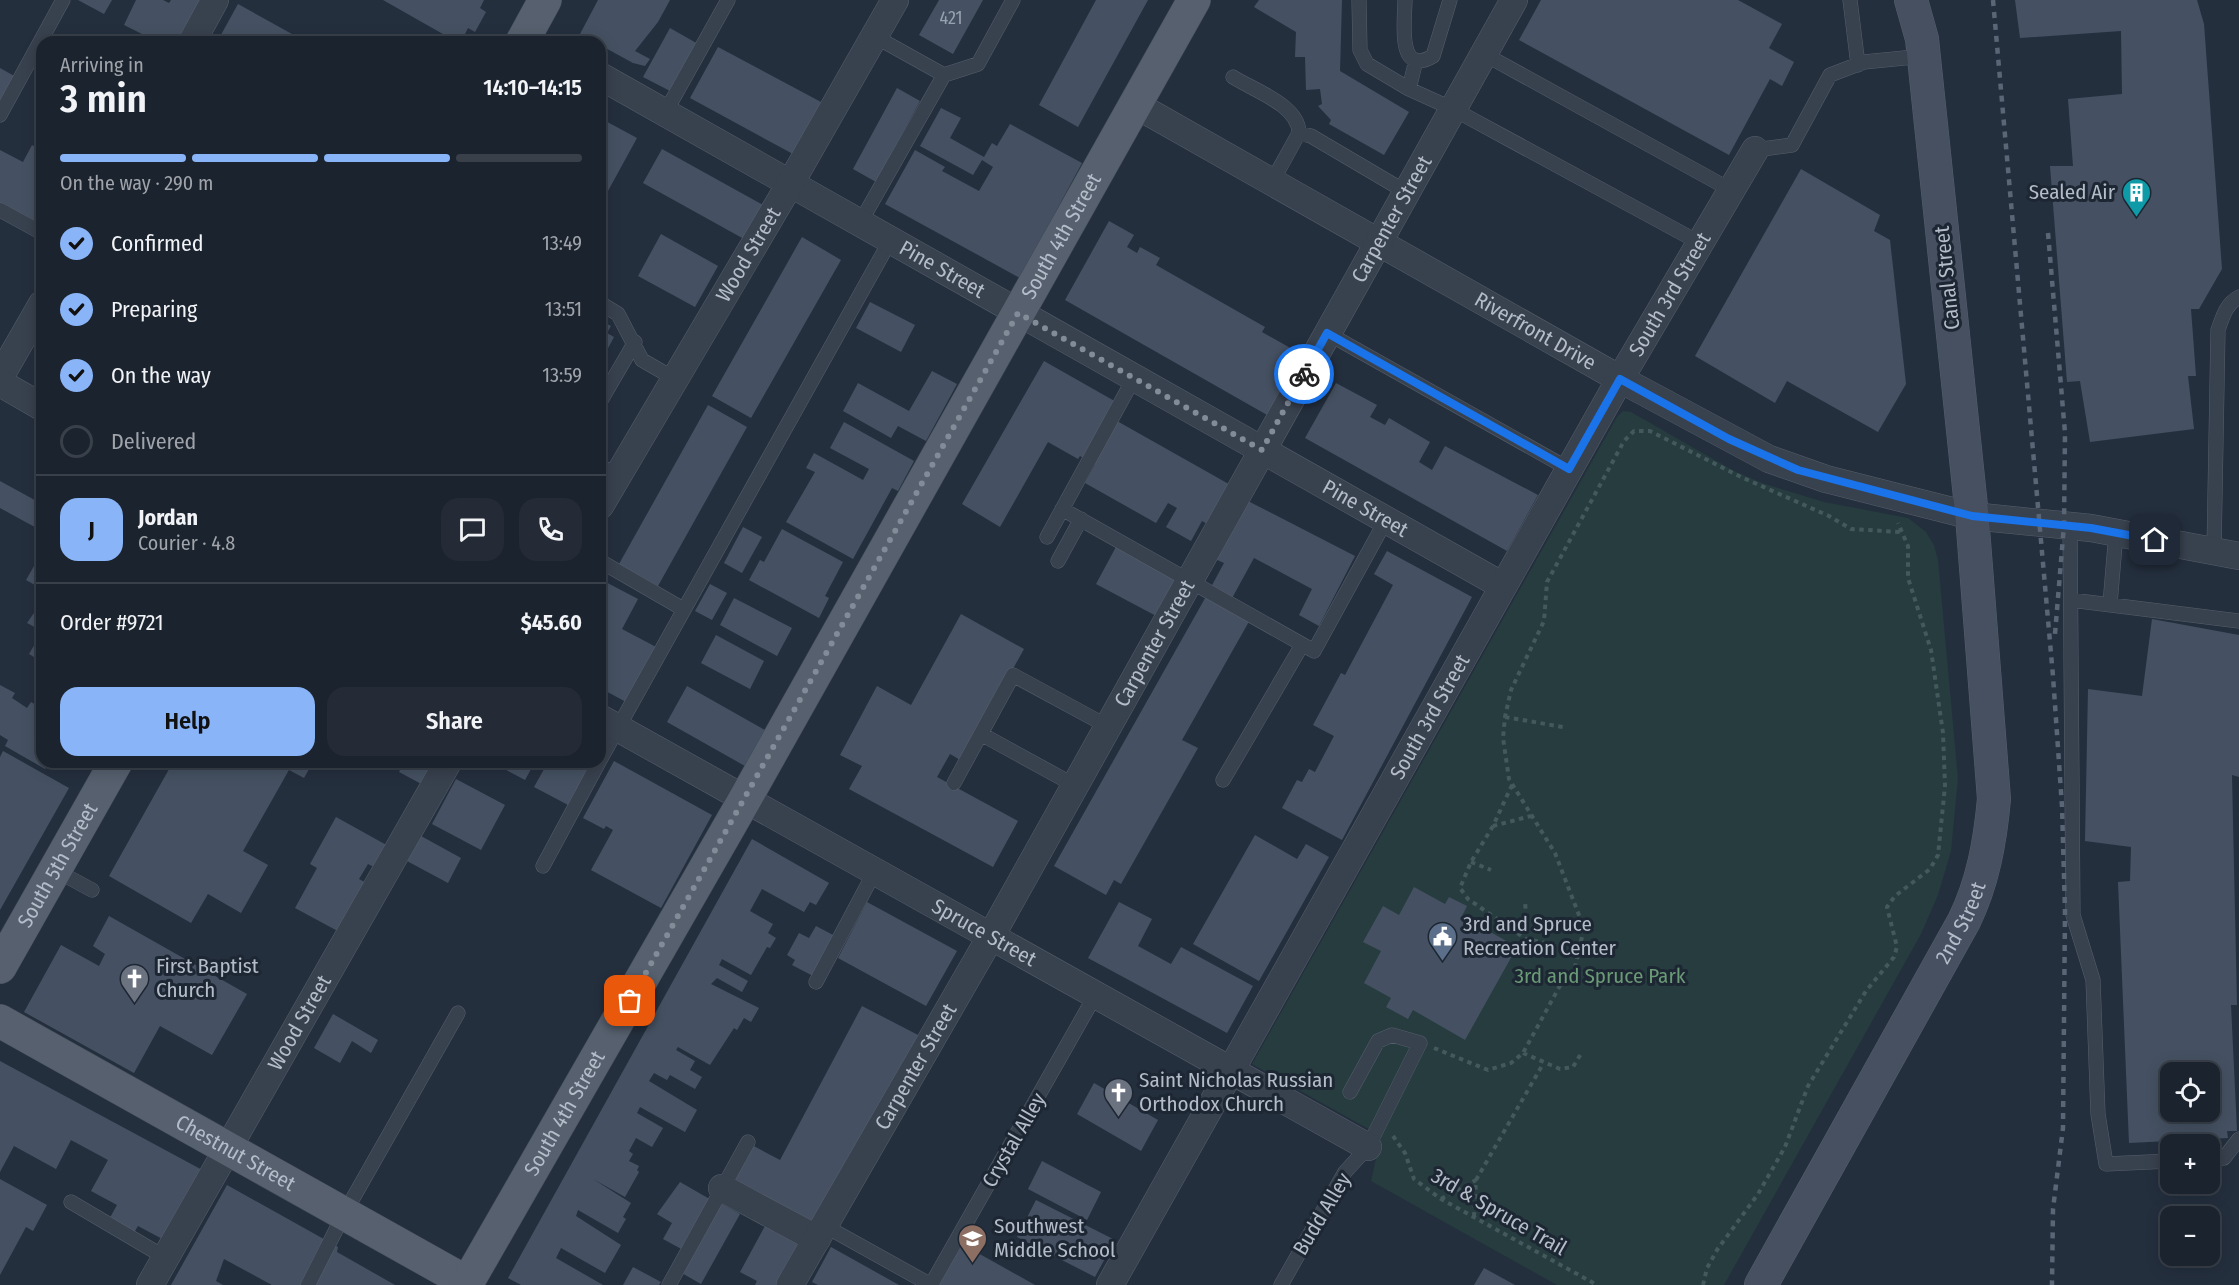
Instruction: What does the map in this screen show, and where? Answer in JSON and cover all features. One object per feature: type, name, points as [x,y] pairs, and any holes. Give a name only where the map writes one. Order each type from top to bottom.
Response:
[{"type":"main road","points":[[531,36],[545,0]]},
{"type":"main road","name":"South 4th Street","points":[[468,1284],[745,799],[1194,0]]},
{"type":"main road","name":"South 5th Street","points":[[0,967],[113,768]]},
{"type":"main road","name":"Chestnut Street","points":[[0,1021],[468,1284]]},
{"type":"street","points":[[195,36],[215,0]]},
{"type":"street","name":"Wood Street","points":[[608,471],[675,380],[895,0]]},
{"type":"street","name":"Carpenter Street","points":[[790,1285],[991,936],[1514,0]]},
{"type":"street","name":"Canal Street","points":[[1911,0],[1923,48],[1972,516]]},
{"type":"street","name":"Canal Street","points":[[1923,48],[1929,0]]},
{"type":"street","name":"Pine Street","points":[[606,79],[1503,586]]},
{"type":"street","name":"Riverfront Drive","points":[[1136,105],[1620,379],[1769,459],[1807,473],[1972,516],[2116,532],[2226,553]]},
{"type":"street","name":"South 3rd Street","points":[[1110,1285],[1620,379],[1755,150]]},
{"type":"street","points":[[0,377],[36,314]]},
{"type":"street","points":[[0,383],[36,404]]},
{"type":"street","name":"2nd Street","points":[[1761,1285],[1964,921],[1980,883],[1991,834],[1994,799],[1972,516]]},
{"type":"street","name":"Spruce Street","points":[[609,723],[1368,1147]]},
{"type":"street","name":"Wood Street","points":[[158,1277],[228,1149],[445,768]]},
{"type":"street","points":[[722,1188],[821,1232]]},
{"type":"lane","points":[[43,36],[63,0]]},
{"type":"lane","points":[[665,113],[728,0]]},
{"type":"lane","points":[[860,223],[944,75],[978,64],[1013,0]]},
{"type":"lane","points":[[1359,0],[1360,50],[1367,64],[1409,89],[1453,109],[1700,243]]},
{"type":"lane","points":[[1405,0],[1404,45],[1408,54],[1416,60],[1425,60],[1433,56],[1450,0]]},
{"type":"lane","points":[[1850,0],[1858,65]]},
{"type":"lane","points":[[874,36],[944,75]]},
{"type":"lane","points":[[1755,150],[1792,145],[1830,75],[1923,48]]},
{"type":"lane","points":[[0,115],[36,49]]},
{"type":"lane","points":[[1484,54],[1731,190]]},
{"type":"lane","points":[[1409,89],[1416,60]]},
{"type":"lane","points":[[1233,77],[1287,109],[1294,117],[1299,133],[1272,182]]},
{"type":"lane","points":[[1299,133],[1311,136],[1406,192]]},
{"type":"lane","points":[[0,210],[36,230]]},
{"type":"lane","points":[[609,723],[683,609],[890,241]]},
{"type":"lane","points":[[2226,553],[2218,330],[2224,313],[2232,301],[2239,297]]},
{"type":"lane","points":[[606,307],[618,314],[636,342],[642,360],[675,380]]},
{"type":"lane","points":[[1327,333],[1569,469]]},
{"type":"lane","points":[[606,392],[636,342]]},
{"type":"lane","points":[[1047,537],[1134,378]]},
{"type":"lane","points":[[1062,509],[1314,651],[1386,520]]},
{"type":"lane","points":[[1058,561],[1081,519]]},
{"type":"lane","points":[[2070,526],[2073,915],[2092,980],[2098,1114],[2106,1164],[2160,1161]]},
{"type":"lane","points":[[2110,604],[2116,532]]},
{"type":"lane","points":[[606,564],[683,609]]},
{"type":"lane","points":[[2071,600],[2239,621]]},
{"type":"lane","points":[[1223,780],[1302,645]]},
{"type":"lane","points":[[954,783],[1013,675],[1107,726]]},
{"type":"lane","points":[[981,734],[1074,785]]},
{"type":"lane","points":[[543,866],[595,768]]},
{"type":"lane","points":[[55,870],[92,890]]},
{"type":"lane","points":[[816,982],[875,871]]},
{"type":"lane","name":"Crystal Alley","points":[[931,1285],[1096,994]]},
{"type":"lane","points":[[308,1285],[344,1214],[458,1013]]},
{"type":"lane","points":[[1350,1092],[1378,1041],[1392,1035],[1419,1043]]},
{"type":"lane","name":"Budd Alley","points":[[1281,1285],[1345,1173],[1368,1147],[1419,1043]]},
{"type":"lane","points":[[2220,1158],[2224,1158],[2239,1139]]},
{"type":"lane","points":[[669,1285],[748,1142]]},
{"type":"lane","points":[[71,1202],[158,1277]]},
{"type":"lane","points":[[821,1232],[931,1285]]},
{"type":"path","points":[[1419,1043],[1453,1054],[1488,1070],[1511,1063],[1522,1053],[1562,982],[1575,967],[1584,928],[1555,853],[1509,779],[1503,738],[1504,717],[1511,690],[1544,621],[1547,582],[1624,441],[1634,431],[1650,431],[1741,477],[1829,516],[1851,529],[1900,532]]},
{"type":"path","points":[[1703,1285],[1707,1268],[1717,1250],[1758,1194],[1785,1148],[1808,1086],[1866,991],[1894,957],[1897,947],[1887,907],[1895,896],[1930,869],[1938,855],[1945,786],[1943,733],[1931,650],[1908,578],[1908,546],[1900,532],[1892,495]]},
{"type":"path","points":[[1504,717],[1563,727]]},
{"type":"path","points":[[1512,784],[1460,888],[1468,898],[1526,939],[1580,950]]},
{"type":"path","points":[[1493,826],[1531,816]]},
{"type":"path","points":[[1471,862],[1491,870]]},
{"type":"path","points":[[1515,932],[1526,917],[1525,900]]},
{"type":"path","points":[[1575,967],[1591,976]]},
{"type":"path","points":[[1522,1053],[1542,1064],[1560,1069],[1573,1067],[1582,1052]]},
{"type":"path","points":[[1474,1216],[1476,1180],[1542,1064]]},
{"type":"path","name":"3rd & Spruce Trail","points":[[1382,1120],[1405,1153],[1414,1179],[1441,1198],[1597,1285]]},
{"type":"path","points":[[1441,1198],[1476,1180]]},
{"type":"green space","name":"3rd and Spruce Park","points":[[1623,411],[1631,412],[1734,471],[1762,483],[1824,502],[1908,518],[1926,532],[1934,545],[1938,560],[1958,779],[1951,851],[1938,895],[1921,934],[1724,1285],[1557,1285],[1371,1181],[1381,1136],[1252,1064],[1617,417]]},
{"type":"building","points":[[78,0],[112,0],[104,14]]},
{"type":"building","points":[[136,0],[163,0],[169,3],[171,0],[210,0],[192,36],[146,36],[124,25]]},
{"type":"building","points":[[383,0],[484,0],[480,8],[486,12],[475,32],[468,28],[464,36],[446,36]]},
{"type":"building","points":[[598,0],[670,0],[658,22],[635,51],[650,59],[645,66],[633,63],[606,48],[606,36],[580,34]]},
{"type":"building","points":[[939,0],[983,0],[953,54],[919,35]]},
{"type":"building","points":[[1096,0],[1148,0],[1078,127],[1039,105]]},
{"type":"building","points":[[1259,0],[1342,0],[1340,71],[1409,112],[1384,155],[1329,124],[1331,120],[1318,106],[1322,104],[1320,89],[1306,90],[1305,57],[1295,57],[1296,32],[1254,7]]},
{"type":"building","points":[[1541,0],[1738,0],[1782,24],[1769,48],[1794,62],[1782,86],[1770,79],[1729,155],[1519,40]]},
{"type":"building","name":"Sealed Air","points":[[2015,0],[2197,0],[2204,24],[2222,269],[2199,309],[2191,309],[2196,376],[2188,376],[2194,429],[2090,442],[2080,381],[2067,382],[2050,166],[2073,166],[2068,99],[2122,94],[2121,31],[2020,38]]},
{"type":"building","points":[[238,4],[296,36],[220,36]]},
{"type":"building","points":[[670,28],[698,44],[672,92],[643,77]]},
{"type":"building","points":[[718,47],[821,102],[793,154],[690,98]]},
{"type":"building","points":[[0,68],[16,77],[0,106]]},
{"type":"building","points":[[897,88],[920,101],[876,182],[853,169]]},
{"type":"building","points":[[941,108],[961,118],[950,138],[984,157],[992,143],[997,146],[1010,124],[1082,163],[1020,278],[885,204],[915,150],[945,167],[942,171],[979,191],[993,167],[982,160],[973,175],[920,146]]},
{"type":"building","points":[[606,121],[637,138],[608,191],[606,190]]},
{"type":"building","points":[[32,145],[36,147],[36,225],[0,205],[0,150],[23,162]]},
{"type":"building","points":[[662,149],[763,205],[744,239],[643,183]]},
{"type":"building","points":[[1801,169],[1880,215],[1874,231],[1890,240],[1906,384],[1878,432],[1787,381],[1775,403],[1695,356]]},
{"type":"building","points":[[1109,221],[1134,235],[1127,247],[1137,253],[1140,247],[1160,258],[1156,265],[1265,327],[1262,332],[1310,359],[1276,420],[1065,300]]},
{"type":"building","points":[[661,234],[718,266],[695,307],[638,276]]},
{"type":"building","points":[[802,237],[841,260],[751,418],[712,396]]},
{"type":"building","points":[[870,302],[915,325],[901,352],[856,328]]},
{"type":"building","points":[[606,323],[611,326],[607,333],[614,337],[606,352]]},
{"type":"building","points":[[1044,361],[1125,407],[1117,421],[1234,487],[1211,526],[1202,521],[1191,541],[1166,527],[1177,508],[1168,503],[1156,523],[1085,483],[1095,465],[1080,456],[1078,459],[1048,442],[1000,527],[962,504]]},
{"type":"building","points":[[932,371],[957,384],[926,441],[898,426],[891,438],[843,411],[858,383],[909,411]]},
{"type":"building","points":[[1336,383],[1377,405],[1370,417],[1385,425],[1389,418],[1430,442],[1419,462],[1432,470],[1445,446],[1538,495],[1507,551],[1305,438]]},
{"type":"building","points":[[708,405],[747,427],[658,586],[619,564]]},
{"type":"building","points":[[844,422],[914,461],[898,491],[892,488],[853,559],[786,522],[815,472],[806,468],[814,453],[863,480],[869,469],[830,448]]},
{"type":"building","points":[[0,481],[36,501],[36,528],[0,508]]},
{"type":"building","points":[[1246,500],[1355,556],[1319,626],[1299,615],[1312,589],[1254,558],[1231,600],[1210,589],[1224,563],[1215,559]]},
{"type":"building","points":[[743,527],[762,537],[742,573],[724,563]]},
{"type":"building","points":[[782,529],[843,562],[825,596],[829,598],[819,618],[749,580],[760,560],[764,562]]},
{"type":"building","points":[[1117,545],[1180,579],[1160,618],[1096,584]]},
{"type":"building","points":[[1387,551],[1472,597],[1342,840],[1282,808],[1297,780],[1302,782],[1309,769],[1315,772],[1334,736],[1313,725],[1341,673],[1345,675],[1393,585],[1374,574]]},
{"type":"building","points":[[34,566],[36,567],[36,586],[26,580]]},
{"type":"building","points":[[606,582],[638,599],[622,629],[658,648],[628,703],[606,691]]},
{"type":"building","points":[[710,584],[727,593],[712,620],[695,611]]},
{"type":"building","points":[[1208,593],[1251,618],[1182,740],[1198,748],[1121,884],[1114,880],[1106,895],[1054,866]]},
{"type":"building","points":[[734,598],[792,628],[777,656],[720,625]]},
{"type":"building","points":[[36,610],[36,628],[27,623]]},
{"type":"building","points":[[961,614],[1024,649],[962,761],[950,754],[937,777],[1018,821],[993,867],[849,789],[862,766],[840,755],[877,686],[911,705]]},
{"type":"building","points":[[2152,619],[2239,635],[2239,777],[2232,775],[2237,1005],[2231,1005],[2237,1131],[2227,1131],[2228,1138],[2220,1138],[2220,1134],[2160,1134],[2160,1141],[2129,1143],[2118,882],[2130,881],[2131,847],[2085,841],[2088,689],[2142,696]]},
{"type":"building","points":[[716,635],[764,661],[750,689],[701,663]]},
{"type":"building","points":[[36,642],[36,658],[29,654]]},
{"type":"building","points":[[0,685],[15,693],[12,698],[27,708],[31,702],[36,705],[36,764],[5,746],[8,740],[0,735]]},
{"type":"building","points":[[687,686],[765,730],[745,766],[667,722]]},
{"type":"building","points":[[3,751],[69,788],[0,910],[0,757]]},
{"type":"building","points":[[614,761],[712,815],[661,908],[591,870],[613,830],[606,826],[604,829],[583,818]]},
{"type":"building","points":[[170,768],[310,768],[304,778],[289,770],[243,851],[268,865],[241,913],[208,894],[191,923],[109,876]]},
{"type":"building","points":[[401,768],[437,768],[427,787],[399,772]]},
{"type":"building","points":[[502,768],[532,768],[525,780]]},
{"type":"building","points":[[545,768],[591,768],[570,806],[534,787]]},
{"type":"building","points":[[456,779],[505,805],[481,850],[432,824]]},
{"type":"building","points":[[336,817],[390,847],[378,869],[368,864],[359,879],[372,886],[345,935],[295,908],[317,868],[310,864]]},
{"type":"building","points":[[1255,835],[1297,859],[1306,844],[1329,857],[1259,981],[1193,944]]},
{"type":"building","points":[[421,836],[461,858],[448,883],[407,861]]},
{"type":"building","points":[[752,839],[829,883],[816,905],[810,902],[804,912],[762,889],[750,911],[773,924],[768,933],[776,938],[770,948],[767,947],[751,975],[722,959],[719,965],[748,981],[742,992],[717,978],[711,984],[759,1008],[751,1022],[744,1018],[737,1030],[734,1028],[710,1065],[678,1047],[676,1050],[695,1061],[690,1070],[702,1077],[695,1089],[670,1075],[667,1080],[654,1073],[649,1081],[697,1110],[685,1132],[640,1107],[637,1113],[663,1128],[652,1147],[636,1138],[629,1151],[633,1154],[629,1161],[639,1166],[637,1170],[639,1172],[625,1197],[593,1179],[631,1203],[623,1217],[626,1219],[618,1233],[578,1210],[576,1216],[621,1245],[605,1273],[561,1248],[556,1258],[603,1285],[521,1285],[508,1278]]},
{"type":"building","name":"3rd and Spruce Recreation Center","points":[[1414,887],[1445,904],[1449,897],[1467,906],[1462,916],[1517,947],[1465,1040],[1413,1010],[1408,1019],[1386,1007],[1391,998],[1364,983],[1381,951],[1363,942],[1383,906],[1399,915]]},
{"type":"building","points":[[867,902],[957,951],[926,1006],[838,958]]},
{"type":"building","points":[[1119,902],[1152,919],[1138,946],[1171,964],[1181,947],[1253,986],[1227,1033],[1088,958]]},
{"type":"building","name":"First Baptist Church","points":[[109,916],[247,994],[212,1055],[160,1026],[134,1073],[24,1012],[61,945],[99,966],[105,954],[93,946]]},
{"type":"building","points":[[816,926],[835,936],[813,976],[792,965],[795,960],[787,955],[799,933],[809,938]]},
{"type":"building","points":[[862,1006],[920,1036],[817,1230],[729,1184],[750,1144],[780,1160]]},
{"type":"building","points":[[333,1014],[378,1040],[371,1053],[352,1041],[340,1063],[314,1048]]},
{"type":"building","points":[[0,1061],[206,1172],[168,1242],[138,1226],[132,1236],[107,1223],[117,1205],[91,1191],[108,1160],[71,1140],[56,1169],[14,1146],[0,1172]]},
{"type":"building","name":"Saint Nicholas Russian Orthodox Church","points":[[1094,1083],[1158,1120],[1141,1151],[1077,1114]]},
{"type":"building","points":[[1042,1161],[1101,1192],[1087,1220],[1028,1189]]},
{"type":"building","points":[[0,1179],[47,1205],[33,1231],[26,1227],[0,1275]]},
{"type":"building","points":[[680,1182],[713,1201],[685,1251],[663,1239],[672,1223],[657,1214]]},
{"type":"building","points":[[227,1185],[338,1247],[337,1252],[395,1285],[272,1285],[224,1259],[216,1281],[223,1285],[171,1285]]},
{"type":"building","points":[[1036,1200],[1115,1240],[1095,1277],[1017,1237]]},
{"type":"building","points":[[719,1202],[740,1214],[701,1284],[680,1272]]},
{"type":"building","points":[[766,1224],[809,1247],[789,1285],[755,1285],[757,1281],[740,1272]]},
{"type":"building","name":"Southwest Middle School","points":[[960,1243],[1035,1285],[937,1285]]},
{"type":"building","points":[[831,1247],[899,1285],[818,1285],[812,1282]]},
{"type":"building","points":[[633,1267],[661,1282],[659,1285],[623,1285]]},
{"type":"building","points":[[1484,1268],[1515,1285],[1474,1285]]},
{"type":"railway","points":[[1993,0],[2053,676],[2062,806],[2065,911],[2063,1128],[2053,1209],[2052,1285]]},
{"type":"railway","points":[[2048,233],[2065,433],[2064,525],[2055,634]]},
{"type":"way so far","points":[[630,1001],[1018,313],[1262,450],[1304,374]]},
{"type":"place","name":"Sealed Air","points":[[2136,218]]},
{"type":"place","name":"3rd and Spruce Recreation Center","points":[[1442,962]]},
{"type":"place","name":"First Baptist Church","points":[[135,1004]]},
{"type":"place","name":"Saint Nicholas Russian Orthodox Church","points":[[1118,1118]]},
{"type":"place","name":"Southwest Middle School","points":[[973,1264]]},
{"type":"route","points":[[1304,374],[1327,333],[1569,469],[1620,379],[1729,439],[1769,459],[1798,470],[1972,516],[2091,528],[2155,540]]}]
